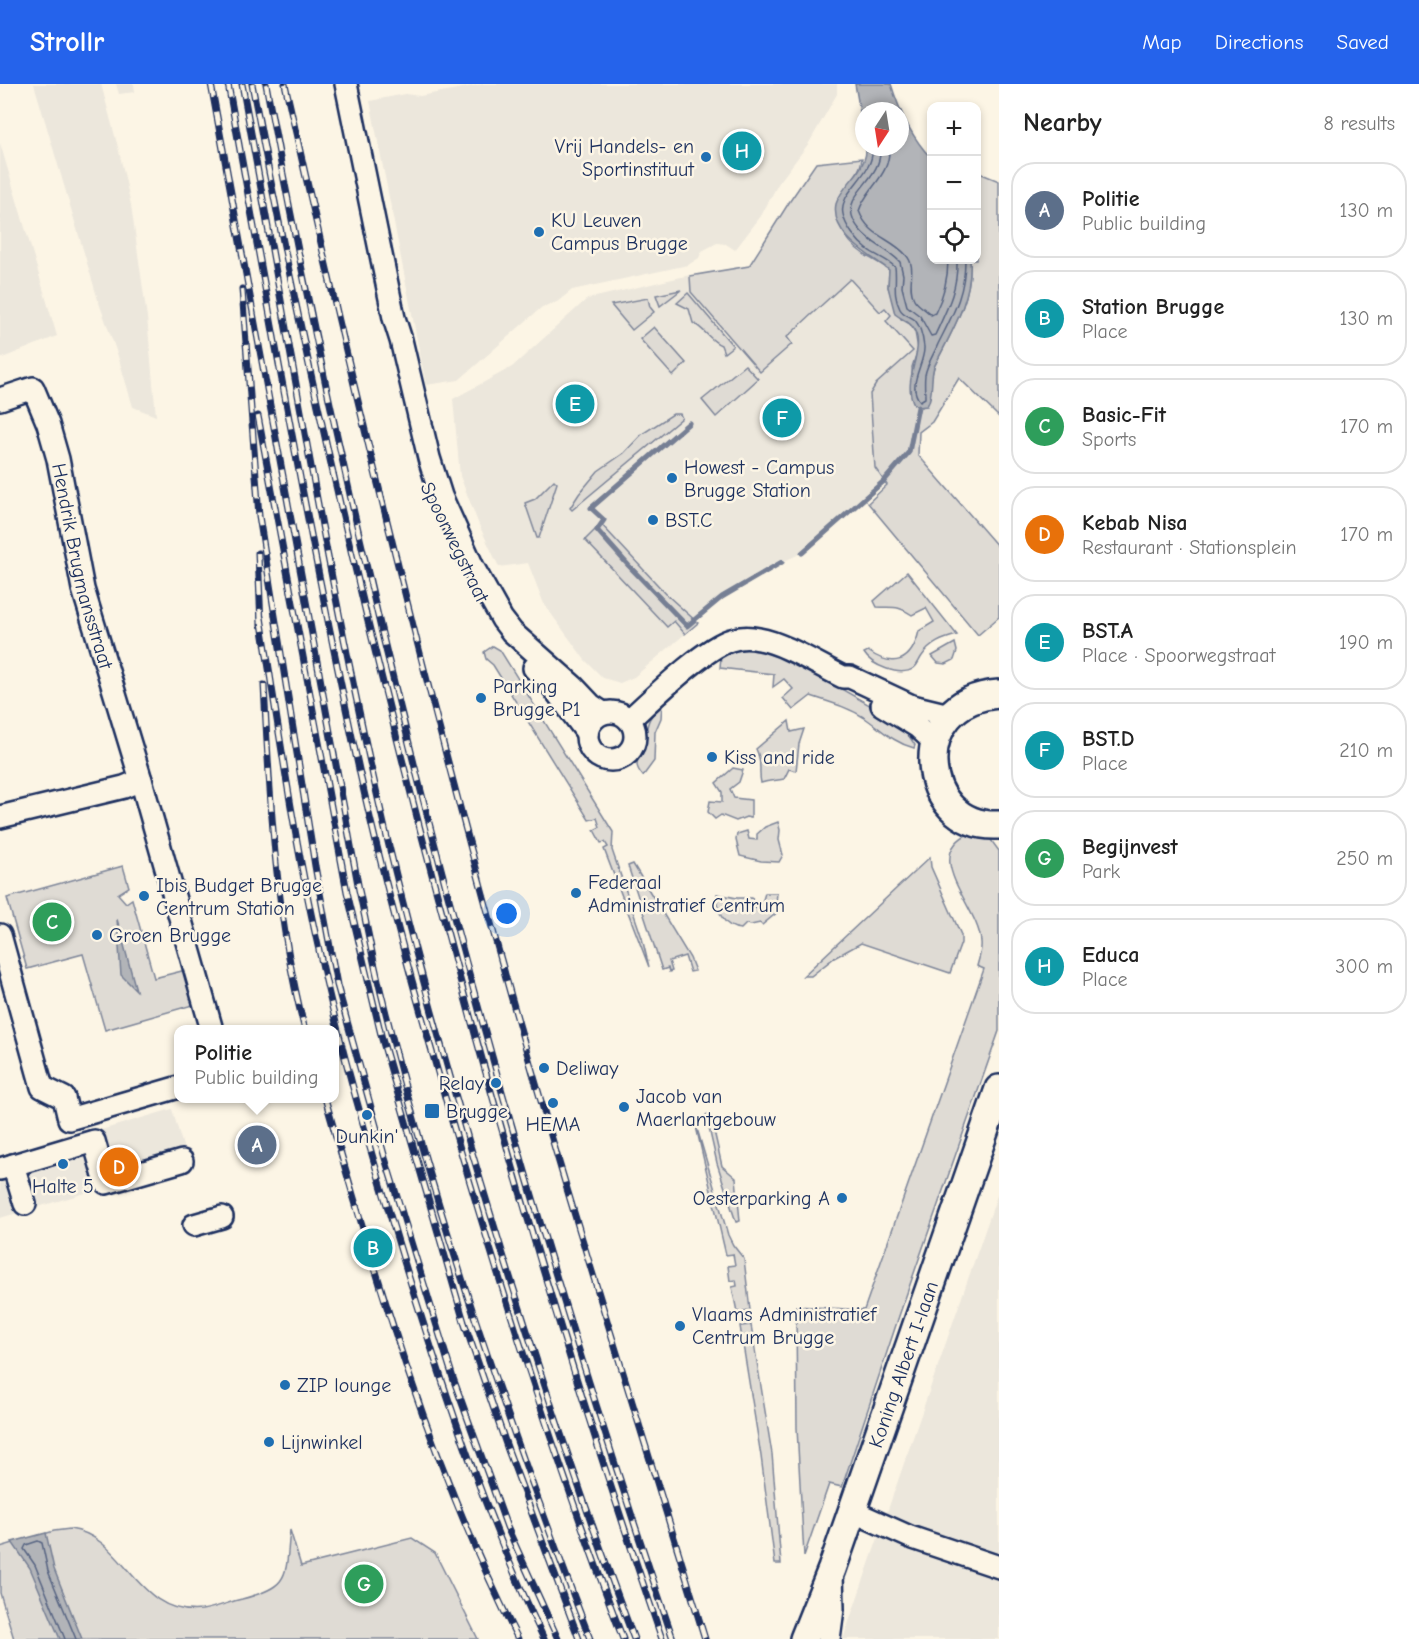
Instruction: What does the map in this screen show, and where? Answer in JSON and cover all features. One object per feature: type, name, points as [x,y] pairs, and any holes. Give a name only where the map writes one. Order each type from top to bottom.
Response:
[{"type":"main road","points":[[997,827],[976,822],[962,815],[945,797],[934,775],[932,758],[934,742],[949,715],[960,705],[973,699],[999,694]]},
{"type":"main road","name":"Koning Albert I-laan","points":[[804,1639],[832,1569],[999,1089]]},
{"type":"street","name":"Spoorwegstraat","points":[[346,84],[394,318],[432,468],[449,516],[473,567],[502,619],[520,641],[603,714],[613,712],[622,714],[629,720],[635,729],[635,741],[631,751],[622,759],[612,761],[602,759],[593,753],[588,744],[587,734],[552,686],[502,631],[468,576],[450,540],[418,461],[393,339],[394,318]]},
{"type":"street","name":"Hendrik Brugmansstraat","points":[[0,399],[33,388],[48,424],[58,459],[83,588],[211,1025]]},
{"type":"street","points":[[629,720],[709,651],[730,640],[761,639],[777,644],[843,677],[850,676],[894,705],[934,742]]},
{"type":"street","points":[[894,705],[949,715]]},
{"type":"street","points":[[587,734],[590,725],[603,714]]},
{"type":"street","points":[[0,818],[124,788],[141,780]]},
{"type":"street","points":[[0,935],[42,1087],[64,1098],[68,1136]]},
{"type":"street","points":[[25,1204],[7,1167],[68,1136],[174,1089]]},
{"type":"street","points":[[68,1136],[94,1141],[106,1183],[182,1161]]},
{"type":"street","points":[[194,1225],[222,1217]]},
{"type":"street","points":[[852,1511],[910,1537],[999,1568]]},
{"type":"street","points":[[829,1639],[833,1609],[832,1569]]},
{"type":"shaded area","points":[[34,84],[101,84],[131,205],[147,317],[156,416],[133,407],[98,300]]},
{"type":"shaded area","points":[[116,84],[134,84],[135,92],[119,94]]},
{"type":"shaded area","name":"KU Leuven Campus Brugge","points":[[484,84],[837,84],[837,94],[809,143],[778,184],[761,216],[735,250],[726,244],[717,243],[702,251],[699,258],[688,265],[572,290],[557,302],[542,307],[459,380],[426,385],[370,101],[405,94],[420,96]]},
{"type":"shaded area","points":[[0,143],[57,336],[0,359]]},
{"type":"shaded area","points":[[862,158],[858,172],[839,199],[838,217],[845,234],[857,249],[889,270],[888,287],[901,319],[910,324],[915,332],[918,349],[912,367],[914,404],[922,407],[930,392],[934,367],[960,315],[968,288],[970,264],[981,264],[981,174],[999,181],[999,417],[959,378],[932,422],[919,432],[918,455],[999,548],[999,617],[978,635],[868,503],[887,485],[875,468],[870,394],[876,384],[913,351],[886,321],[891,315],[885,308],[880,312],[850,279],[787,337],[792,344],[760,372],[691,292],[690,276],[749,266],[816,163]]},
{"type":"shaded area","name":"Howest - Campus Brugge Station","points":[[690,275],[691,292],[792,343],[786,337],[850,279],[879,312],[884,307],[891,315],[886,321],[913,351],[876,384],[875,468],[884,481],[802,553],[722,597],[687,626],[685,634],[634,677],[620,683],[603,678],[585,660],[544,604],[528,563],[499,567],[479,525],[460,476],[453,399],[512,367],[587,299]]},
{"type":"shaded area","points":[[681,290],[660,306],[656,295]]},
{"type":"shaded area","points":[[688,293],[733,346],[724,353],[721,345],[693,323],[689,309],[677,303]]},
{"type":"shaded area","points":[[648,298],[654,312],[632,330],[611,305]]},
{"type":"shaded area","points":[[654,327],[686,363],[673,376],[640,339]]},
{"type":"shaded area","points":[[745,365],[758,379],[716,417],[702,400]]},
{"type":"shaded area","points":[[673,414],[680,414],[682,418],[572,510],[570,508],[598,471],[624,453],[642,434]]},
{"type":"shaded area","points":[[554,480],[557,483],[539,538],[537,538],[525,503],[535,499]]},
{"type":"shaded area","points":[[601,524],[668,596],[698,623],[685,634],[674,621],[667,627],[585,540]]},
{"type":"shaded area","points":[[907,572],[957,635],[933,645],[914,668],[901,672],[879,666],[864,653],[868,651],[886,660],[901,659],[912,650],[919,631],[934,622],[926,608],[912,615],[899,608],[877,607],[874,601]]},
{"type":"shaded area","points":[[955,643],[957,651],[954,660],[946,664],[938,663],[932,656]]},
{"type":"shaded area","points":[[493,646],[500,650],[613,832],[612,850],[642,938],[649,967],[604,849],[608,847],[605,842],[601,843],[594,830],[600,827],[597,818],[589,820],[493,665],[486,659],[484,652]]},
{"type":"shaded area","points":[[754,648],[787,658],[889,716],[905,730],[915,745],[914,748],[894,739],[852,711],[811,696],[793,710],[783,698],[793,689],[784,679],[773,687],[774,674],[720,668],[721,656],[735,650]]},
{"type":"shaded area","points":[[662,704],[661,718],[655,732],[654,761],[643,776],[639,771],[637,761],[642,751],[650,719]]},
{"type":"shaded area","points":[[789,721],[791,732],[804,729],[799,744],[796,771],[789,769],[784,779],[761,783],[756,749]]},
{"type":"shaded area","points":[[733,768],[743,770],[739,782],[730,789],[734,798],[751,800],[751,818],[746,817],[736,821],[721,815],[715,819],[708,812],[710,801],[722,802],[722,792],[716,783]]},
{"type":"shaded area","points":[[778,822],[783,855],[779,862],[740,856],[736,840],[737,834],[747,831],[749,839],[757,840],[757,834],[765,827]]},
{"type":"shaded area","points":[[972,832],[991,840],[999,851],[999,1031],[900,1313],[842,1487],[829,1484],[804,1556],[797,1428],[796,1306],[864,1310],[984,969],[977,966],[981,945],[978,928],[951,867],[950,854],[957,842]]},
{"type":"shaded area","points":[[930,857],[931,867],[961,935],[961,943],[950,973],[861,943],[834,958],[811,976],[803,976]]},
{"type":"shaded area","points":[[633,864],[690,958],[695,971],[690,972],[685,956],[669,961],[672,971],[669,972],[668,968],[662,970],[628,866]]},
{"type":"shaded area","points":[[123,866],[129,887],[118,894],[126,903],[132,899],[154,978],[186,970],[196,1004],[105,1030],[83,954],[27,969],[7,898]]},
{"type":"shaded area","points":[[765,893],[777,893],[776,903],[779,911],[762,925],[760,923],[746,924],[741,929],[735,928],[725,922],[719,912],[717,894],[752,898],[755,908],[762,903]]},
{"type":"shaded area","points":[[172,1109],[188,1163],[0,1218],[0,1160]]},
{"type":"shaded area","points":[[710,1113],[722,1166],[736,1178],[740,1221],[736,1222],[717,1163],[706,1115]]},
{"type":"shaded area","points":[[694,1118],[728,1235],[744,1259],[750,1310],[737,1312],[732,1287],[737,1286],[736,1280],[730,1281],[728,1266],[735,1265],[733,1254],[726,1255]]},
{"type":"shaded area","points":[[999,1190],[999,1639],[843,1639]]},
{"type":"shaded area","points":[[751,1325],[772,1454],[781,1564],[775,1564],[761,1456],[740,1326]]},
{"type":"shaded area","points":[[70,1529],[89,1535],[105,1546],[146,1589],[161,1601],[179,1609],[202,1610],[258,1594],[278,1584],[286,1569],[290,1530],[301,1566],[412,1538],[435,1553],[478,1639],[14,1639],[0,1593],[0,1547],[54,1531]]},
{"type":"water","points":[[855,84],[891,84],[897,102],[858,102]]},
{"type":"water","points":[[909,126],[927,153],[927,264],[970,264],[964,302],[954,328],[934,367],[927,406],[918,407],[914,404],[911,394],[910,384],[918,343],[911,325],[895,314],[888,287],[889,270],[862,251],[845,235],[836,215],[837,200],[861,167],[865,157],[909,156]]},
{"type":"water","points":[[117,919],[136,990],[121,975]]},
{"type":"water","points":[[46,1533],[54,1569],[82,1639],[60,1639],[30,1568],[12,1542]]},
{"type":"waterway","points":[[802,553],[884,481],[909,452],[918,407]]},
{"type":"waterway","points":[[689,423],[591,508],[604,520],[597,530],[687,626],[722,597],[782,562]]},
{"type":"railway","points":[[211,84],[359,890],[382,997],[450,1241],[531,1481],[590,1639]]},
{"type":"railway","points":[[228,84],[324,602],[382,868],[433,1056],[498,1273],[537,1396],[623,1639]]},
{"type":"railway","points":[[242,84],[345,644],[364,737],[405,910],[448,1069],[509,1273],[548,1396],[634,1639]]},
{"type":"railway","points":[[252,84],[284,247],[337,490],[424,846],[519,1188],[588,1414],[662,1639]]},
{"type":"railway","points":[[266,84],[304,281],[346,478],[441,869],[550,1256],[673,1639]]},
{"type":"railway","points":[[285,84],[392,542],[480,883],[557,1157],[705,1639]]},
{"type":"railway","points":[[242,289],[259,516],[315,866],[337,985],[385,1158],[453,1378],[507,1527],[558,1639]]},
{"type":"railway","points":[[258,416],[347,892],[382,1039],[464,1322],[508,1450],[579,1639]]},
{"type":"railway","points":[[258,553],[261,625]]},
{"type":"railway","points":[[261,617],[303,874],[337,1025]]},
{"type":"railway","points":[[264,685],[280,901],[304,1025]]},
{"type":"railway","points":[[339,1033],[360,1115],[436,1362],[486,1503],[544,1639]]},
{"type":"railway","points":[[326,1103],[386,1306],[409,1374],[459,1508],[518,1639]]},
{"type":"place","name":"Educa","points":[[742,151]]},
{"type":"place","name":"Vrij Handels- en Sportinstituut","points":[[706,157]]},
{"type":"place","name":"KU Leuven Campus Brugge","points":[[539,232]]},
{"type":"place","name":"BST.A","points":[[575,404]]},
{"type":"place","name":"BST.D","points":[[782,418]]},
{"type":"place","name":"Howest - Campus Brugge Station","points":[[672,478]]},
{"type":"place","name":"BST.C","points":[[653,520]]},
{"type":"place","name":"Parking Brugge P1","points":[[481,698]]},
{"type":"place","name":"Kiss and ride","points":[[712,757]]},
{"type":"place","name":"Federaal Administratief Centrum","points":[[576,893]]},
{"type":"place","name":"Ibis Budget Brugge Centrum Station","points":[[144,896]]},
{"type":"place","name":"Basic-Fit","points":[[52,922]]},
{"type":"place","name":"Groen Brugge","points":[[97,935]]},
{"type":"place","name":"Deliway","points":[[544,1068]]},
{"type":"place","name":"Relay","points":[[496,1083]]},
{"type":"place","name":"HEMA","points":[[553,1103]]},
{"type":"place","name":"Jacob van Maerlantgebouw","points":[[624,1107]]},
{"type":"place","name":"Brugge","points":[[432,1111]]},
{"type":"place","name":"Dunkin'","points":[[367,1115]]},
{"type":"place","name":"Politie","points":[[257,1145]]},
{"type":"place","name":"Halte 5","points":[[63,1164]]},
{"type":"place","name":"Kebab Nisa","points":[[119,1167]]},
{"type":"place","name":"Oesterparking A","points":[[842,1198]]},
{"type":"place","name":"Station Brugge","points":[[373,1248]]},
{"type":"place","name":"Vlaams Administratief Centrum Brugge","points":[[680,1326]]},
{"type":"place","name":"ZIP lounge","points":[[285,1385]]},
{"type":"place","name":"Lijnwinkel","points":[[269,1442]]},
{"type":"place","name":"Begijnvest","points":[[364,1584]]}]
